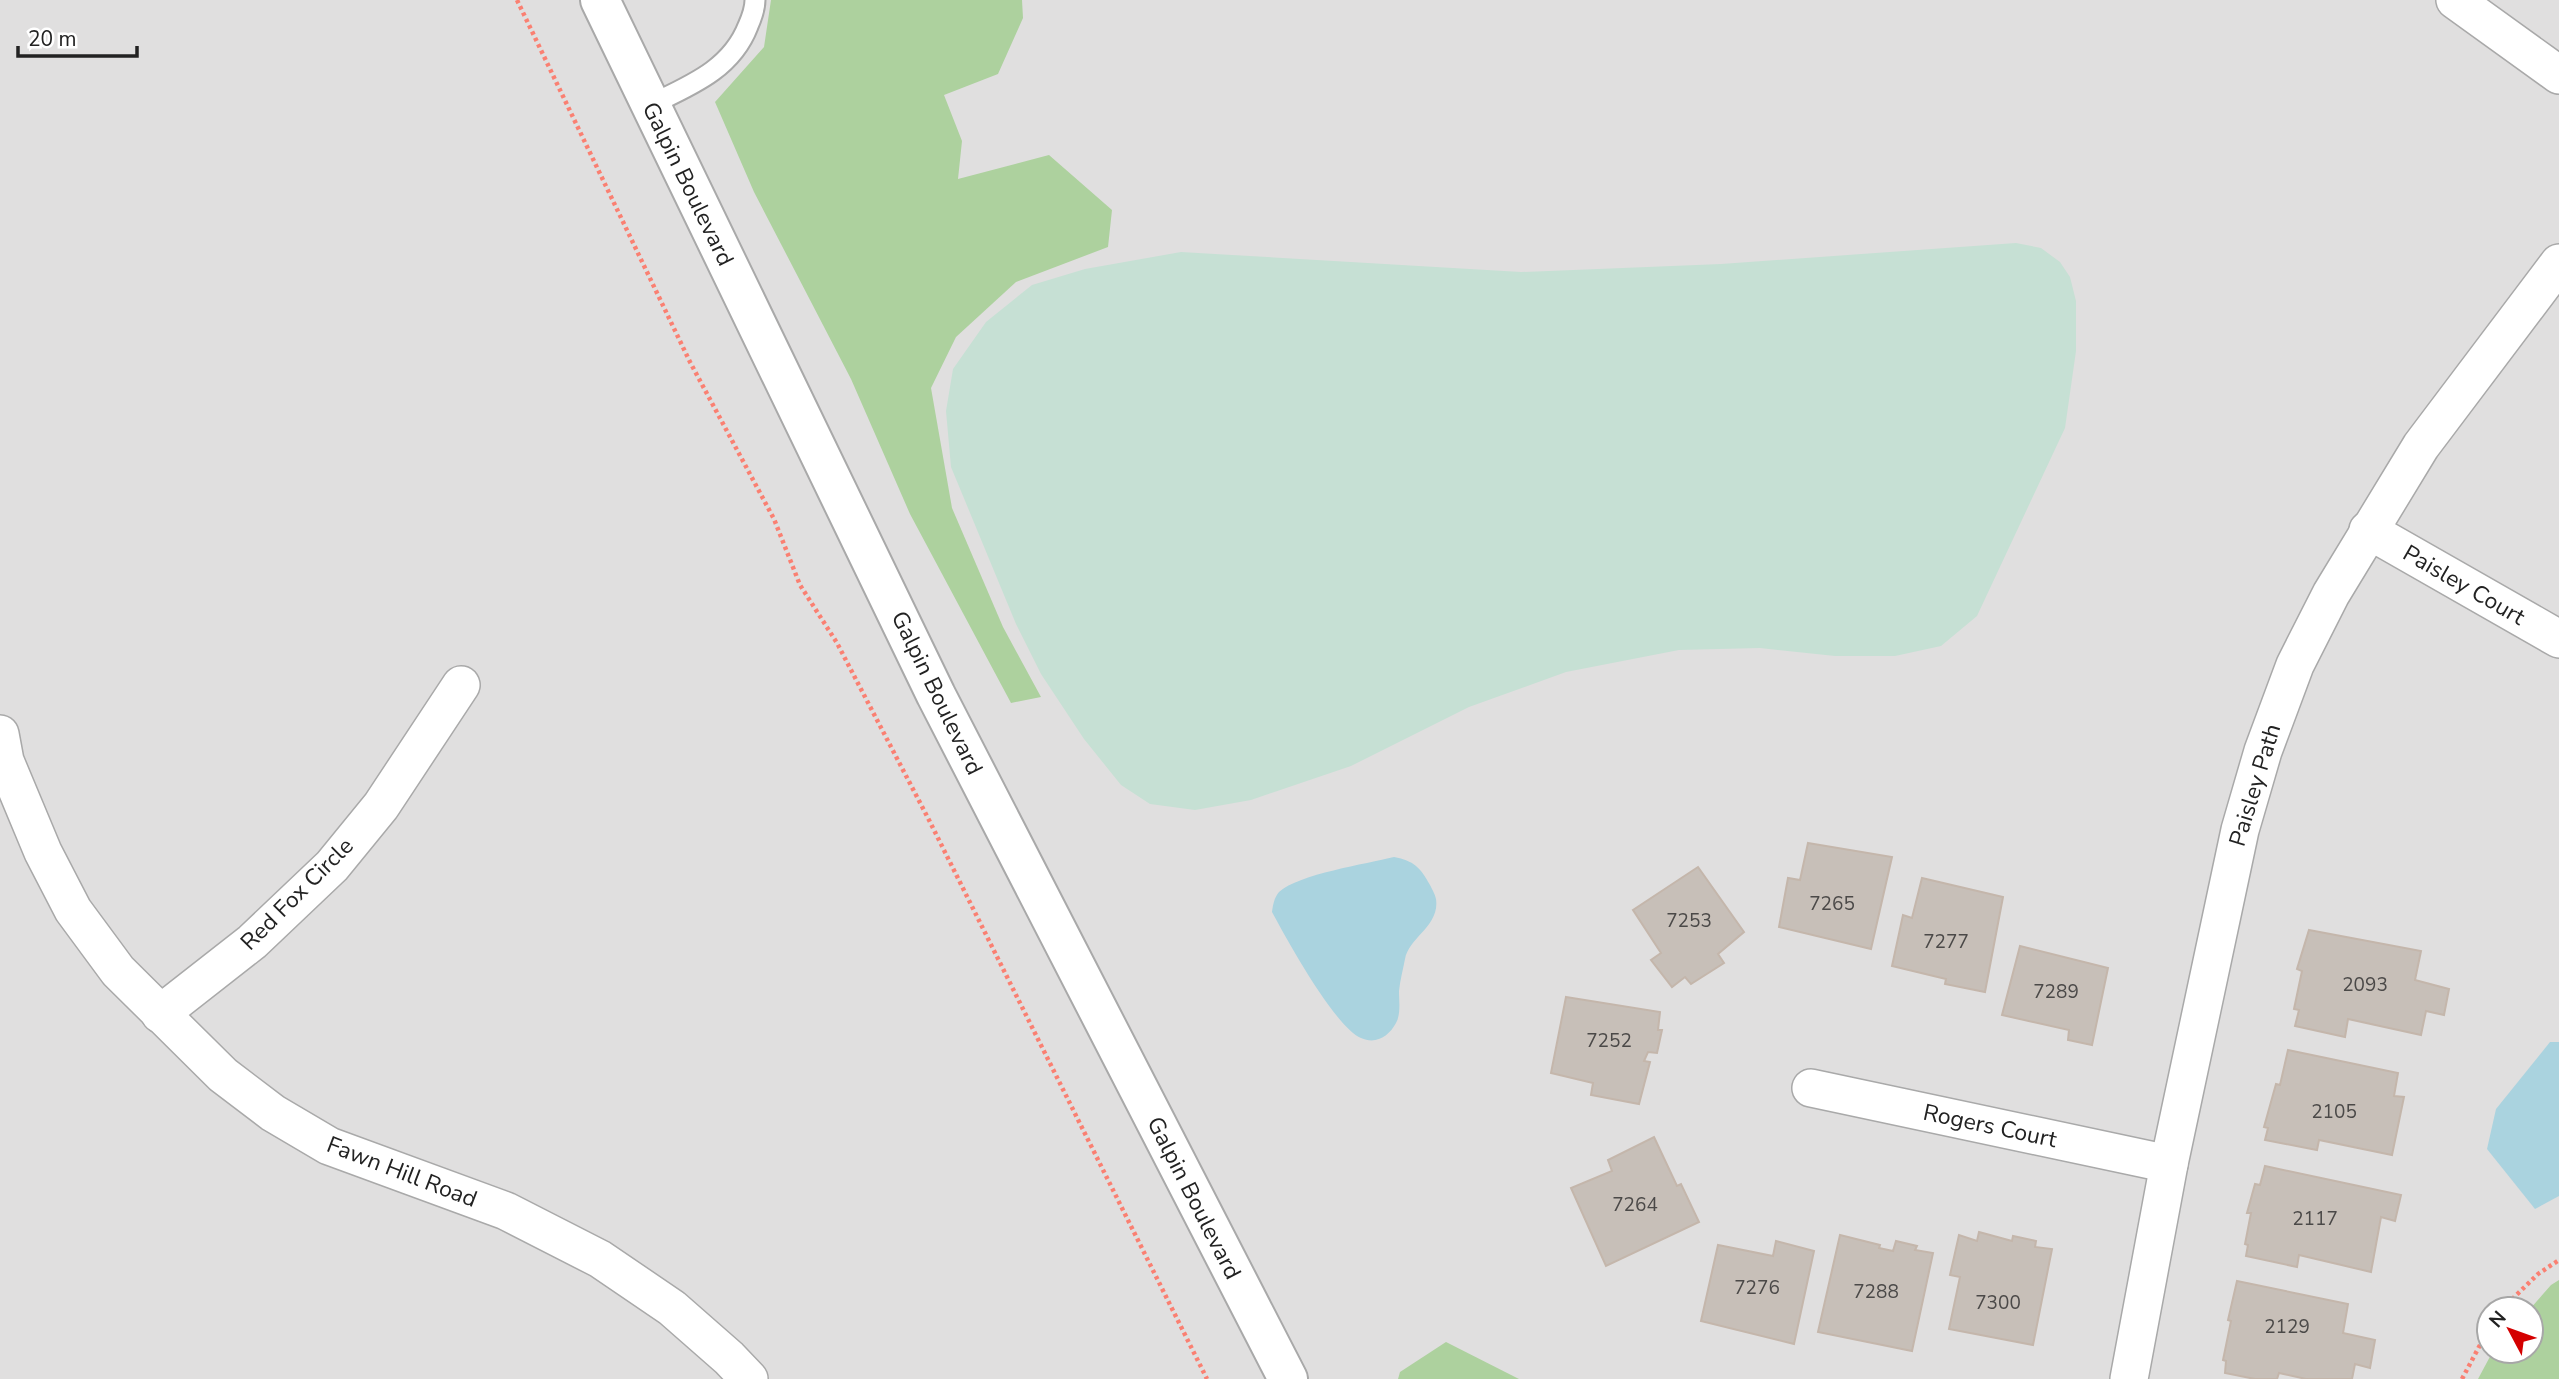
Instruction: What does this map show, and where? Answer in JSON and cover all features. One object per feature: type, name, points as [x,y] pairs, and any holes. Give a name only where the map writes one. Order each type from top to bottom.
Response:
[{"type":"street","name":"Galpin Boulevard","points":[[600,0],[936,695],[1288,1379]]},
{"type":"street","points":[[2455,0],[2559,75]]},
{"type":"street","name":"Paisley Path","points":[[2129,1379],[2169,1164],[2240,830],[2263,751],[2295,665],[2331,594],[2420,446],[2559,264]]},
{"type":"street","name":"Paisley Court","points":[[2368,530],[2559,639]]},
{"type":"street","name":"Red Fox Circle","points":[[160,1014],[252,942],[332,866],[381,806],[461,685]]},
{"type":"street","name":"Fawn Hill Road","points":[[0,734],[5,761],[43,852],[73,910],[118,971],[223,1075],[273,1112],[329,1146],[506,1211],[600,1259],[672,1308],[729,1357],[749,1379]]},
{"type":"street","name":"Rogers Court","points":[[1811,1087],[2169,1164]]},
{"type":"lane","points":[[650,105],[698,82],[722,65],[743,40],[755,0]]},
{"type":"path","points":[[517,0],[691,362],[774,519],[800,585],[837,643],[917,797],[1207,1379]]},
{"type":"path","points":[[2516,1295],[2538,1274],[2559,1260]]},
{"type":"path","points":[[2462,1379],[2475,1354]]},
{"type":"shaded area","points":[[0,0],[579,0],[646,99],[600,0],[2559,0],[2559,1379],[0,1379]]},
{"type":"green space","points":[[771,0],[1022,0],[1023,18],[998,74],[944,95],[962,141],[958,179],[1049,155],[1112,210],[1108,247],[1016,282],[956,337],[931,388],[952,508],[1003,627],[1041,697],[1011,703],[910,514],[851,379],[754,192],[715,102],[764,47]]},
{"type":"green space","points":[[2016,243],[2041,248],[2060,262],[2070,277],[2076,301],[2076,351],[2065,428],[1977,616],[1941,646],[1895,656],[1835,656],[1760,648],[1679,650],[1566,672],[1469,707],[1351,766],[1251,800],[1195,810],[1150,804],[1121,785],[1084,739],[1041,674],[1016,624],[951,467],[946,411],[953,369],[986,322],[1032,285],[1085,269],[1181,252],[1521,272],[1721,264]]},
{"type":"green space","points":[[2559,1280],[2559,1379],[2478,1379],[2486,1365],[2545,1365],[2545,1295],[2542,1295]]},
{"type":"green space","points":[[1446,1342],[1519,1379],[1398,1379],[1400,1372]]},
{"type":"water","points":[[1394,857],[1412,863],[1419,869],[1434,893],[1436,908],[1429,924],[1412,944],[1405,959],[1396,1023],[1382,1038],[1367,1040],[1350,1031],[1325,1001],[1272,909],[1279,892],[1301,880]]},
{"type":"water","points":[[2550,1042],[2559,1042],[2559,1196],[2535,1209],[2487,1149],[2496,1109]]},
{"type":"building","points":[[1808,843],[1892,857],[1871,949],[1779,927],[1788,878],[1800,880]]},
{"type":"building","points":[[1698,867],[1744,932],[1718,954],[1724,963],[1691,984],[1685,977],[1672,987],[1651,960],[1661,953],[1633,910]]},
{"type":"building","points":[[1922,878],[2003,897],[1985,992],[1945,984],[1946,979],[1892,966],[1903,915],[1912,918]]},
{"type":"building","points":[[2309,930],[2421,951],[2415,980],[2449,989],[2444,1015],[2426,1011],[2421,1035],[2348,1019],[2345,1037],[2295,1026],[2299,1010],[2294,1009],[2302,971],[2297,969]]},
{"type":"building","points":[[2020,946],[2108,968],[2092,1045],[2068,1040],[2069,1030],[2002,1015]]},
{"type":"building","points":[[1566,997],[1660,1012],[1658,1030],[1662,1030],[1657,1053],[1648,1052],[1644,1061],[1650,1062],[1639,1104],[1591,1095],[1593,1083],[1551,1073]]},
{"type":"building","points":[[2288,1050],[2398,1073],[2394,1096],[2404,1097],[2392,1155],[2319,1140],[2317,1150],[2265,1140],[2268,1128],[2264,1127],[2276,1084],[2280,1085]]},
{"type":"building","points":[[1654,1137],[1677,1186],[1681,1184],[1699,1222],[1606,1266],[1571,1188],[1612,1171],[1608,1160]]},
{"type":"building","points":[[2265,1166],[2401,1195],[2395,1221],[2381,1217],[2371,1272],[2299,1255],[2297,1267],[2246,1256],[2248,1245],[2245,1244],[2251,1213],[2247,1213],[2255,1184],[2260,1185]]},
{"type":"building","points":[[1979,1232],[2012,1241],[2013,1236],[2036,1241],[2035,1247],[2052,1249],[2033,1345],[1949,1329],[1960,1277],[1950,1275],[1959,1235],[1977,1241]]},
{"type":"building","points":[[1840,1235],[1893,1251],[1896,1241],[1917,1246],[1915,1250],[1933,1253],[1912,1351],[1818,1332]]},
{"type":"building","points":[[1776,1241],[1814,1251],[1794,1344],[1701,1321],[1718,1245],[1773,1256]]},
{"type":"building","points":[[2237,1281],[2348,1304],[2343,1333],[2375,1340],[2370,1368],[2355,1364],[2352,1379],[2306,1379],[2279,1373],[2277,1379],[2255,1379],[2225,1373],[2226,1361],[2223,1360],[2231,1321],[2228,1320]]}]
